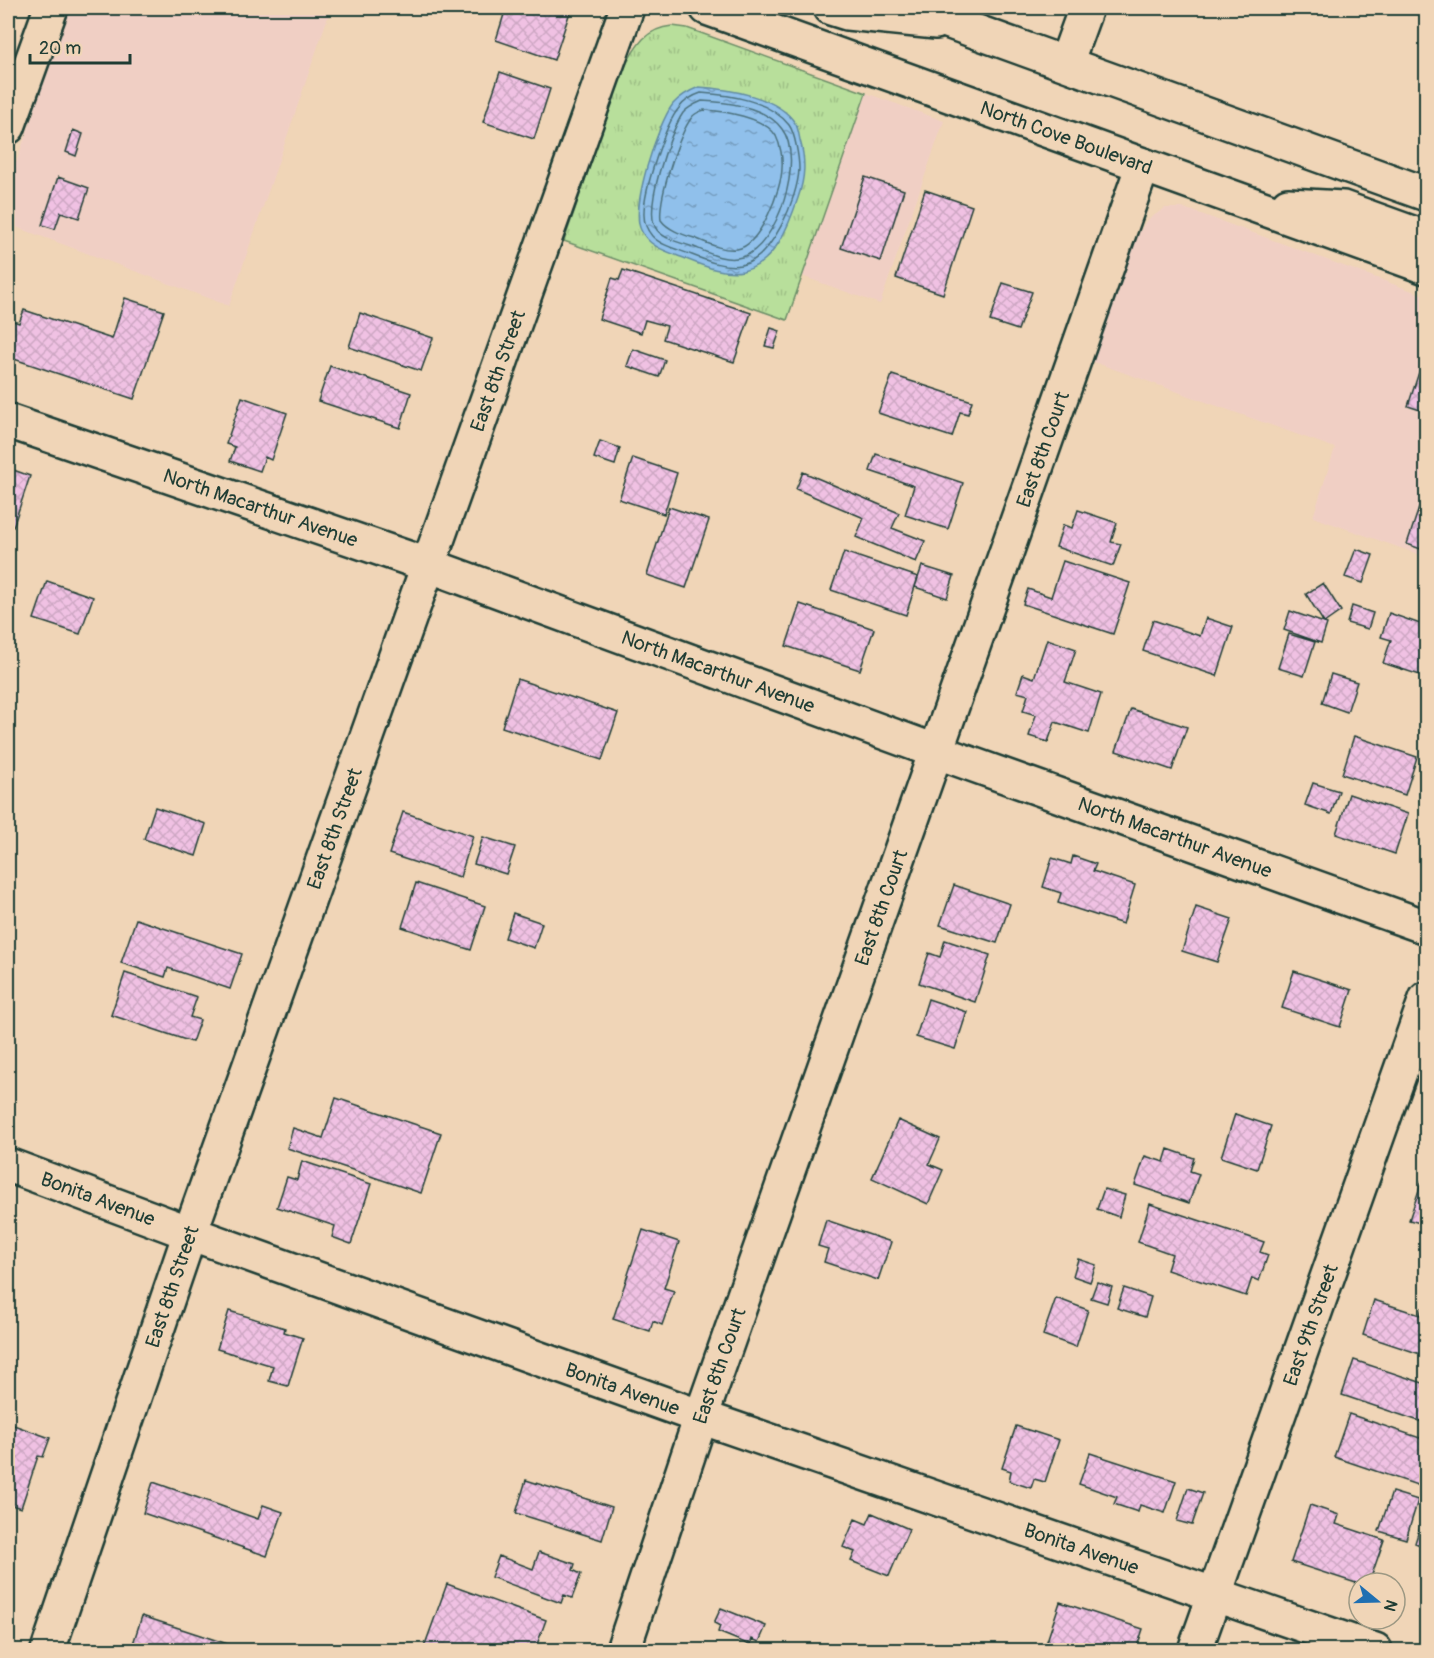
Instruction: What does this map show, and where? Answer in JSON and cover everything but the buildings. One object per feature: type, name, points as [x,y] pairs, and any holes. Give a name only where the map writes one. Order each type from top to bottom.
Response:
[{"type":"street","points":[[8,127],[51,8]]},
{"type":"street","name":"East 8th Street","points":[[48,1650],[190,1233],[627,8]]},
{"type":"street","name":"North Cove Boulevard","points":[[707,8],[1426,267]]},
{"type":"street","points":[[831,8],[847,13],[959,24]]},
{"type":"street","points":[[911,8],[1426,194]]},
{"type":"street","points":[[1066,63],[1086,8]]},
{"type":"street","name":"East 8th Court","points":[[623,1650],[701,1417],[1143,165]]},
{"type":"street","points":[[1250,203],[1343,208],[1426,238]]},
{"type":"street","name":"North Macarthur Avenue","points":[[8,421],[428,565],[935,751],[1426,927]]},
{"type":"street","name":"East 9th Street","points":[[1195,1650],[1426,999]]},
{"type":"street","name":"Bonita Avenue","points":[[8,1166],[701,1417],[1375,1650]]},
{"type":"shaded area","points":[[70,8],[331,8],[229,306],[8,224],[8,186]]},
{"type":"shaded area","points":[[866,93],[944,121],[880,304],[802,276]]},
{"type":"shaded area","points":[[1165,208],[1182,208],[1193,211],[1426,296],[1426,557],[1313,517],[1335,448],[1091,361],[1136,238],[1146,221]]},
{"type":"green space","points":[[664,27],[687,28],[866,93],[787,320],[564,241],[615,92],[629,58],[646,36]]},
{"type":"water","points":[[699,87],[738,92],[765,100],[787,114],[795,123],[798,131],[804,162],[803,176],[790,220],[772,252],[754,267],[743,271],[719,270],[703,266],[658,247],[644,236],[641,230],[639,204],[653,146],[673,104],[685,94]]}]
